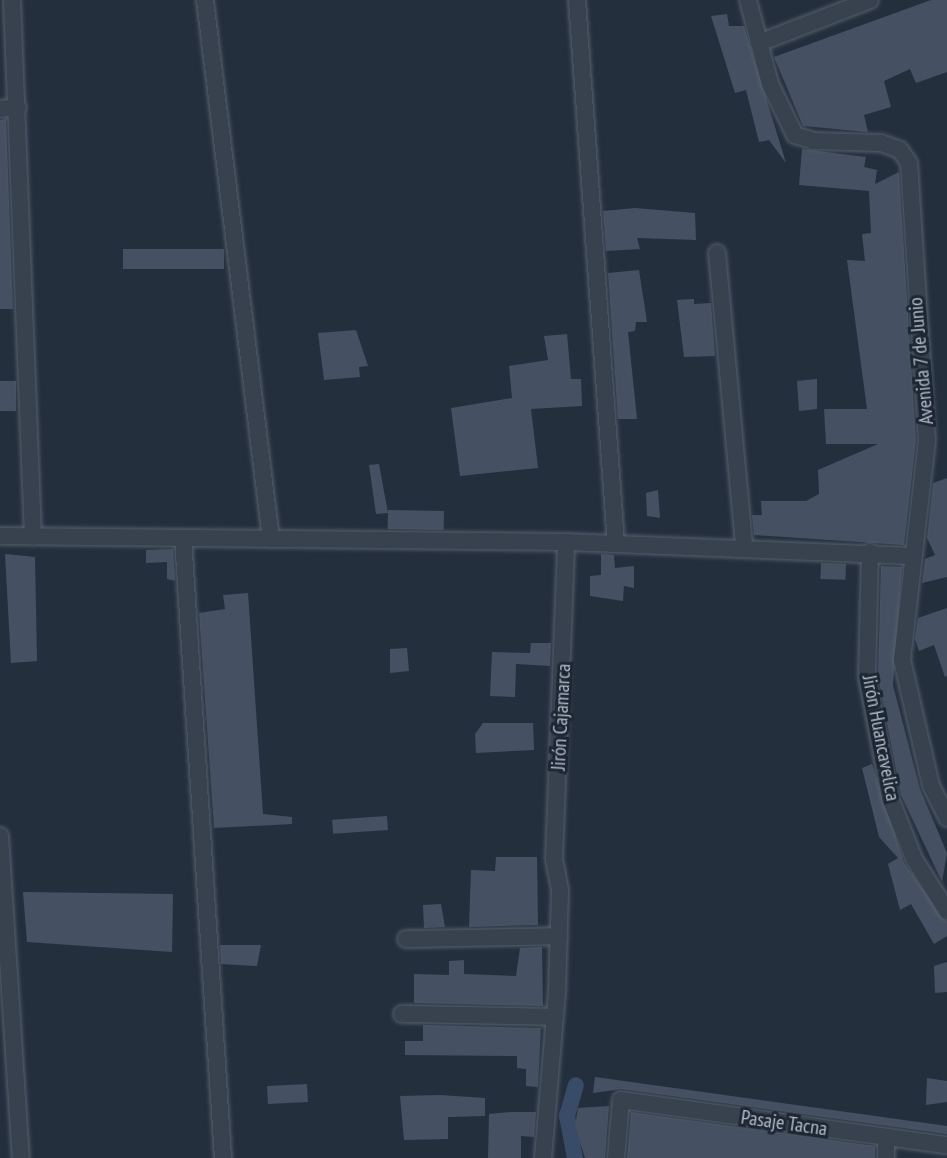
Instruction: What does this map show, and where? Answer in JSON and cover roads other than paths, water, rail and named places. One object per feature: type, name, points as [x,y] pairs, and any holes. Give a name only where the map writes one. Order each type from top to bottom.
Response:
[{"type":"street","points":[[12,0],[33,537]]},
{"type":"street","points":[[205,0],[271,539]]},
{"type":"street","points":[[577,0],[616,544]]},
{"type":"street","name":"Avenida 7 de Junio","points":[[748,0],[759,43],[795,135],[881,143],[909,163],[927,440],[902,660],[931,786],[947,818]]},
{"type":"street","points":[[759,43],[870,0]]},
{"type":"street","points":[[0,109],[18,107]]},
{"type":"street","points":[[717,253],[744,546]]},
{"type":"street","points":[[0,536],[566,542],[744,546],[913,556]]},
{"type":"street","points":[[183,538],[223,1158]]},
{"type":"street","name":"Jirón Cajamarca","points":[[543,1158],[559,936],[560,890],[554,859],[566,542]]},
{"type":"street","name":"Jirón Huancavelica","points":[[870,552],[867,677],[890,798],[914,859],[947,911]]},
{"type":"street","points":[[0,836],[21,1158]]},
{"type":"street","points":[[406,939],[559,936]]},
{"type":"street","points":[[402,1014],[555,1017]]},
{"type":"street","name":"Pasaje Tacna","points":[[616,1158],[621,1100],[947,1145]]},
{"type":"street","points":[[886,1137],[886,1158]]},
{"type":"waterway","points":[[575,1158],[567,1116],[576,1085]]}]
